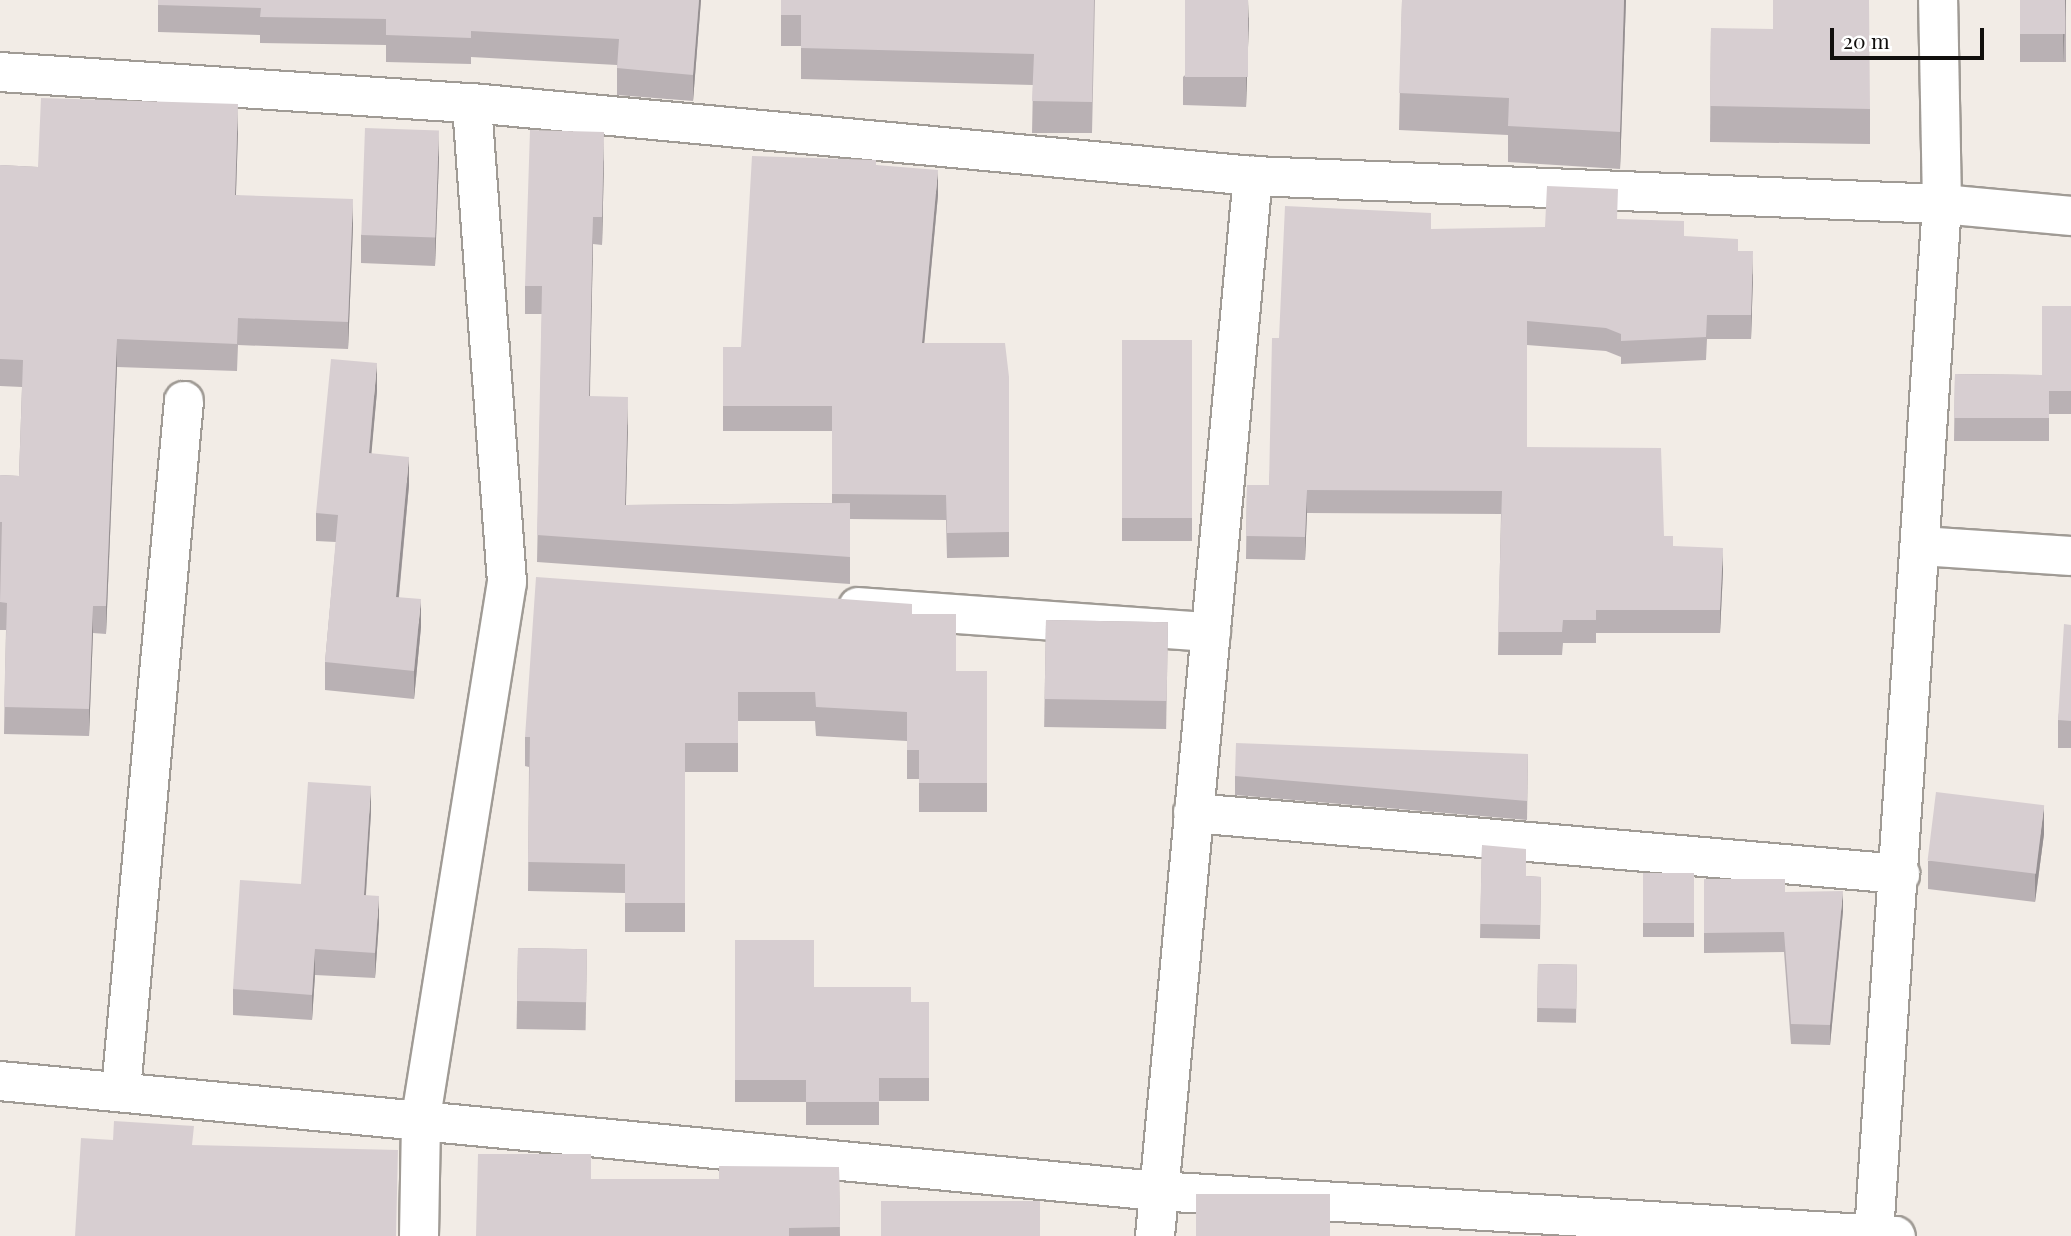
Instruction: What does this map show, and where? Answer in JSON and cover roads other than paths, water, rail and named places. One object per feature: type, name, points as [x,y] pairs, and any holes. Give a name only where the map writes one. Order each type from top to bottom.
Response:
[{"type":"street","points":[[0,1081],[421,1117],[1157,1191],[1885,1235],[1900,874],[1942,204],[1938,0]]},
{"type":"street","points":[[0,72],[471,103],[1253,176],[1942,204],[2071,216]]},
{"type":"street","points":[[419,1236],[421,1117],[507,582],[471,103]]},
{"type":"street","points":[[1155,1236],[1157,1191],[1253,176]]},
{"type":"street","points":[[121,1090],[184,401]]},
{"type":"street","points":[[1921,546],[2071,556]]},
{"type":"street","points":[[507,582],[549,584]]},
{"type":"street","points":[[824,604],[1211,632]]},
{"type":"street","points":[[1193,813],[1900,874]]}]
